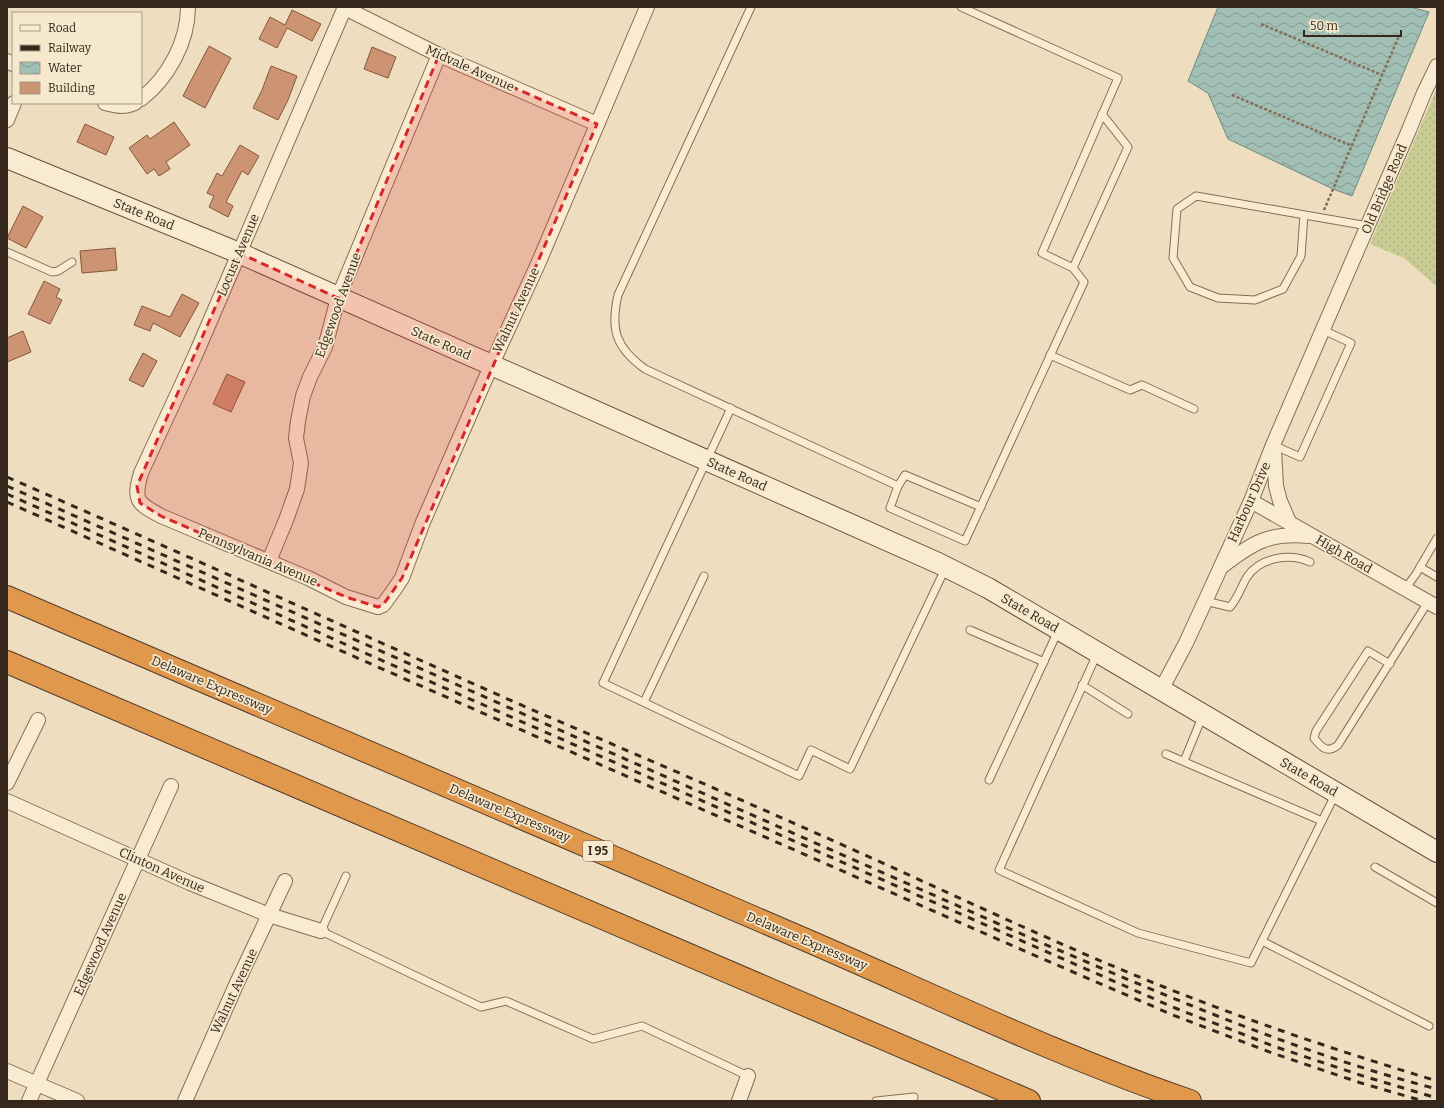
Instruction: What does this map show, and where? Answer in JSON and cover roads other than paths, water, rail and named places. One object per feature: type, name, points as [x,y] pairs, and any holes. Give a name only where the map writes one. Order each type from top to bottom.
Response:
[{"type":"highway","name":"Delaware Expressway","points":[[7,597],[808,940],[1090,1063],[1190,1101]]},
{"type":"highway","points":[[7,662],[1029,1101]]},
{"type":"main road","name":"State Road","points":[[7,158],[239,253],[706,461],[873,533],[946,567],[988,588],[1059,629],[1437,852]]},
{"type":"street","points":[[142,98],[153,90],[171,65],[183,36],[188,7]]},
{"type":"street","name":"Midvale Avenue","points":[[345,7],[439,56],[597,124]]},
{"type":"street","name":"Locust Avenue","points":[[140,503],[136,494],[141,473],[195,356],[345,7]]},
{"type":"street","name":"Walnut Avenue","points":[[378,607],[383,605],[402,578],[423,522],[491,366],[538,264],[647,7]]},
{"type":"street","name":"Edgewood Avenue","points":[[269,561],[286,520],[298,483],[301,463],[297,450],[296,438],[303,396],[310,377],[325,347],[338,298],[439,56]]},
{"type":"street","name":"Old Bridge Road","points":[[1331,312],[1424,93],[1437,66]]},
{"type":"street","points":[[7,120],[14,104]]},
{"type":"street","points":[[109,104],[126,107],[133,104]]},
{"type":"street","name":"Harbour Drive","points":[[1161,690],[1186,643],[1219,568],[1251,501],[1273,445],[1331,312]]},
{"type":"street","points":[[1273,445],[1276,486],[1280,501],[1289,522]]},
{"type":"street","name":"High Road","points":[[1251,501],[1433,604]]},
{"type":"street","name":"Pennsylvania Avenue","points":[[140,503],[161,516],[308,578],[346,597],[378,607]]},
{"type":"street","points":[[1219,568],[1244,549],[1256,542],[1271,537],[1285,535],[1314,537]]},
{"type":"street","points":[[7,783],[38,720]]},
{"type":"street","name":"Edgewood Avenue","points":[[28,1101],[171,786]]},
{"type":"street","name":"Clinton Avenue","points":[[7,801],[190,883],[269,915],[321,931]]},
{"type":"street","name":"Walnut Avenue","points":[[185,1101],[285,881]]},
{"type":"street","points":[[7,1071],[77,1101]]},
{"type":"street","points":[[739,1101],[748,1076]]},
{"type":"lane","points":[[751,7],[618,295],[614,312],[615,329],[621,345],[632,359],[645,369],[898,486]]},
{"type":"lane","points":[[961,7],[1118,78],[1042,253],[1073,268],[1084,282],[981,507],[965,541],[890,508],[898,486],[905,475],[981,507]]},
{"type":"lane","points":[[1073,268],[1128,147],[1102,114]]},
{"type":"lane","points":[[1304,215],[1301,256],[1283,289],[1255,300],[1218,298],[1190,288],[1173,258],[1177,209],[1196,196],[1368,226]]},
{"type":"lane","points":[[7,252],[52,272],[58,271],[72,262]]},
{"type":"lane","points":[[1273,445],[1300,457],[1351,343],[1323,330]]},
{"type":"lane","points":[[1050,356],[1130,390],[1142,384],[1194,409]]},
{"type":"lane","points":[[731,408],[603,683],[799,776],[810,750],[850,769],[946,567]]},
{"type":"lane","points":[[1405,589],[1437,538]]},
{"type":"lane","points":[[1205,601],[1230,607],[1235,601],[1248,576],[1256,568],[1269,560],[1295,558],[1310,562]]},
{"type":"lane","points":[[1420,567],[1437,577]]},
{"type":"lane","points":[[644,702],[704,576]]},
{"type":"lane","points":[[1390,664],[1368,651],[1316,731],[1314,738],[1321,746],[1326,749],[1333,749],[1338,745],[1390,664],[1433,604]]},
{"type":"lane","points":[[989,780],[1059,629]]},
{"type":"lane","points":[[970,630],[1044,662]]},
{"type":"lane","points":[[1098,652],[999,870],[1138,933],[1251,963],[1336,793]]},
{"type":"lane","points":[[1082,685],[1128,714]]},
{"type":"lane","points":[[1184,761],[1204,715]]},
{"type":"lane","points":[[1166,754],[1322,821]]},
{"type":"lane","points":[[1375,867],[1437,903]]},
{"type":"lane","points":[[346,876],[321,931],[481,1007],[506,1001],[593,1039],[642,1026],[748,1076]]},
{"type":"lane","points":[[1262,941],[1429,1026]]},
{"type":"lane","points":[[876,1101],[914,1097]]},
{"type":"water","points":[[1218,7],[1410,7],[1429,12],[1352,196],[1333,189],[1228,139],[1208,93],[1188,81]]},
{"type":"railway","points":[[7,477],[528,708],[766,811],[1118,968],[1266,1025],[1437,1081]]},
{"type":"railway","points":[[7,486],[1090,964],[1237,1024],[1286,1042],[1386,1075],[1437,1089]]},
{"type":"railway","points":[[7,494],[365,653],[1175,1008],[1276,1047],[1363,1076],[1437,1098]]},
{"type":"railway","points":[[7,502],[362,660],[1173,1015],[1275,1054],[1361,1083],[1423,1101]]}]
